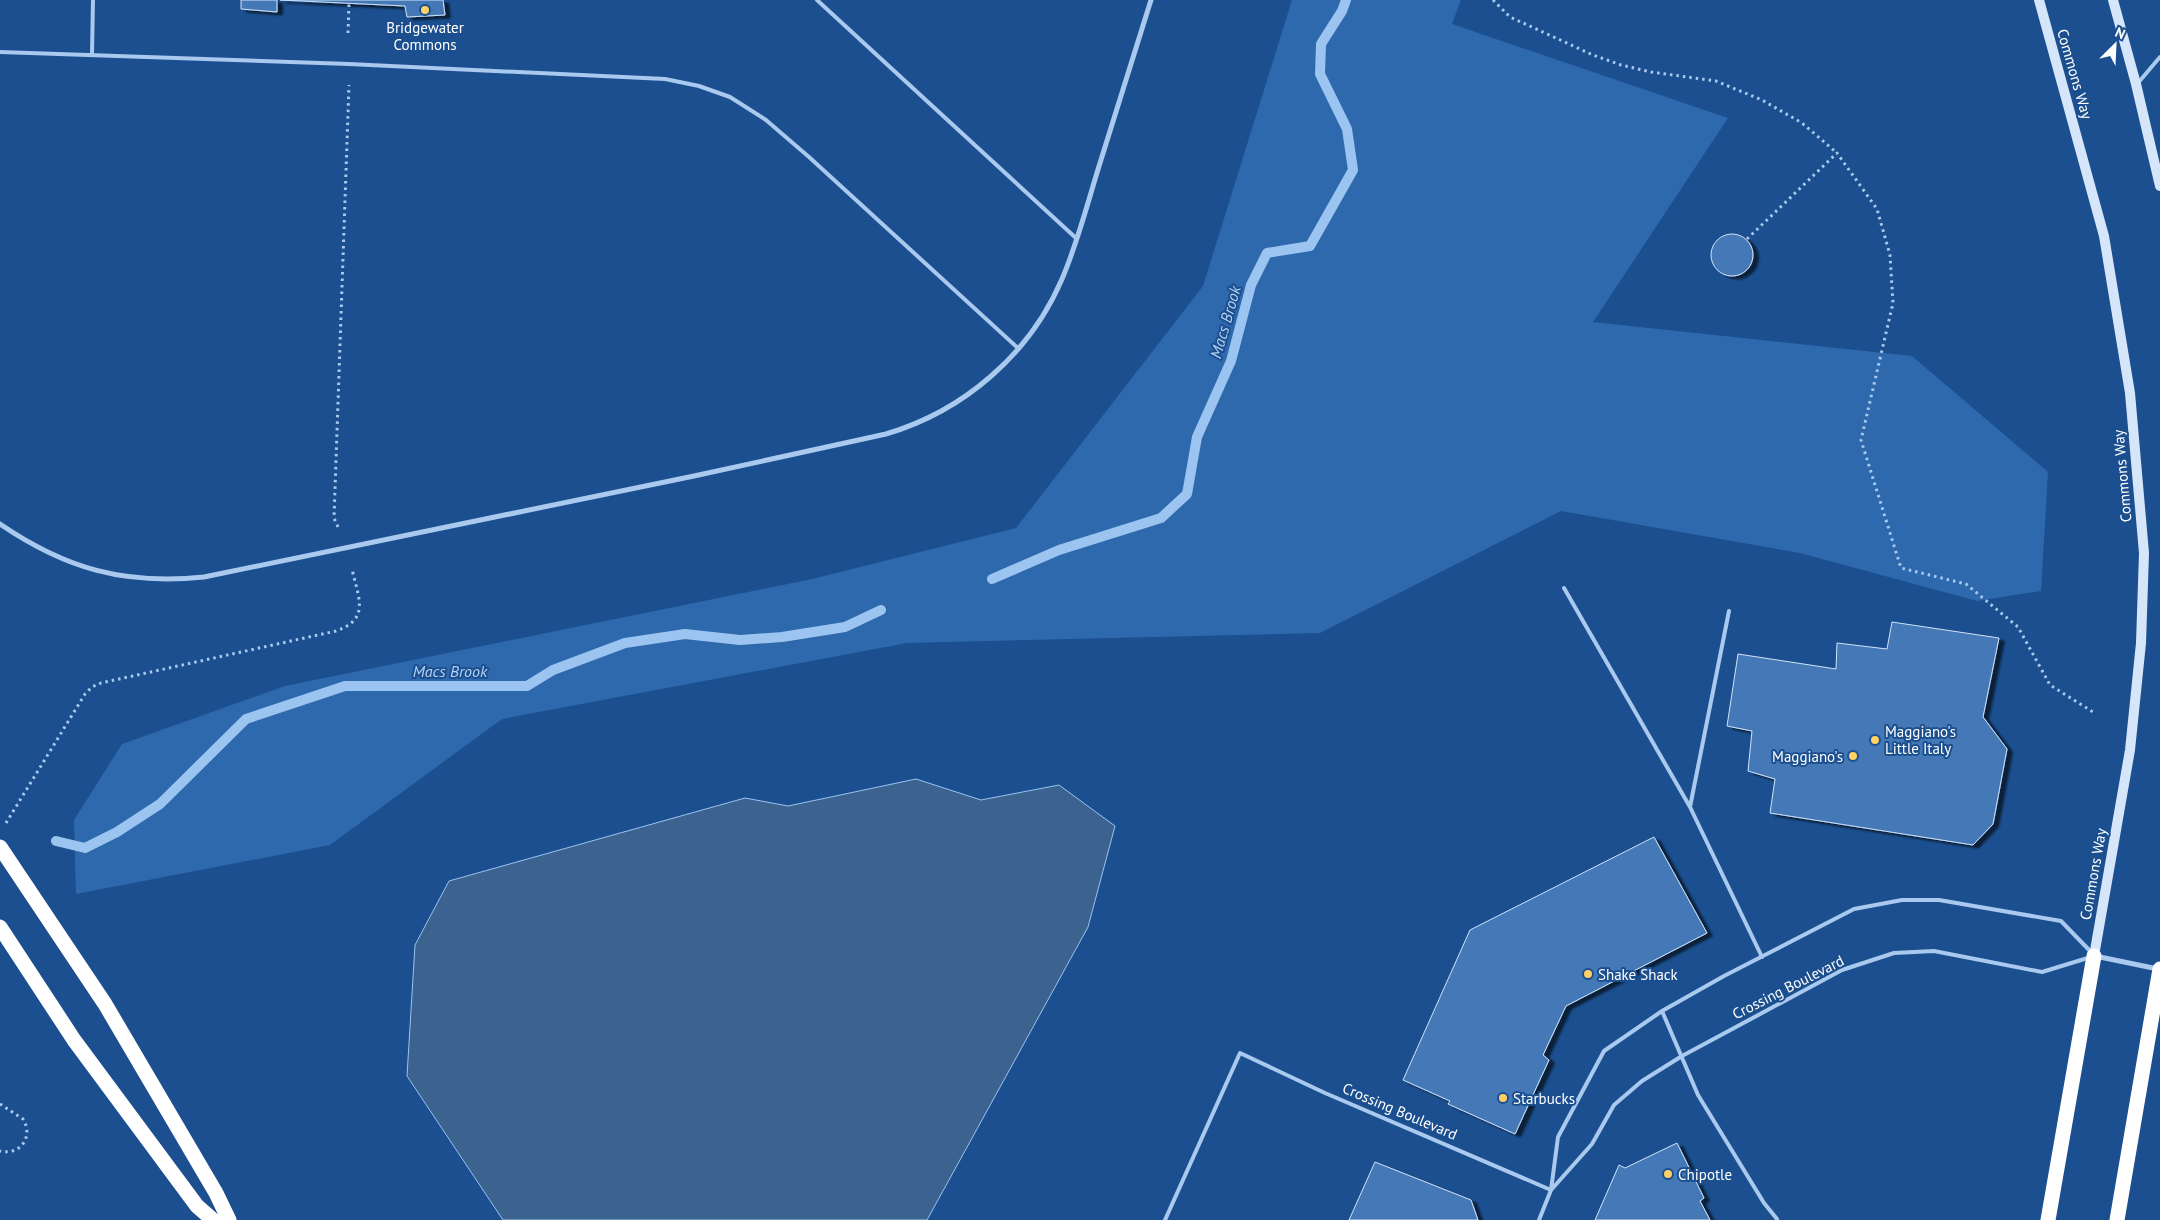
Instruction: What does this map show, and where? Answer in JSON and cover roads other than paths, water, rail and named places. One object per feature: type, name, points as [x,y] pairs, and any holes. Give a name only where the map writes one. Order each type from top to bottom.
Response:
[{"type":"highway","points":[[0,847],[105,1004],[216,1193],[229,1220]]},
{"type":"highway","points":[[0,927],[90,1063],[197,1206],[213,1220]]},
{"type":"highway","points":[[2048,1220],[2094,956]]},
{"type":"highway","points":[[2117,1220],[2160,969]]},
{"type":"street","points":[[0,524],[29,544],[74,564],[97,571],[150,580],[204,577],[694,476],[896,431],[942,411],[968,396],[1019,349],[1046,312],[1062,278],[1077,238],[1151,0]]},
{"type":"street","name":"Commons Way","points":[[2038,0],[2104,236],[2130,393],[2144,552],[2141,643],[2130,750],[2094,956]]},
{"type":"street","points":[[2113,0],[2136,84],[2160,186]]},
{"type":"street","points":[[2094,956],[2160,969]]},
{"type":"lane","points":[[92,54],[93,0]]},
{"type":"lane","points":[[817,0],[1077,238]]},
{"type":"lane","points":[[0,52],[358,64],[664,79],[714,91],[730,97],[766,120],[1019,349]]},
{"type":"lane","points":[[2136,84],[2160,57]]},
{"type":"lane","points":[[1564,588],[1690,806],[1762,957]]},
{"type":"lane","points":[[1690,806],[1729,612]]},
{"type":"lane","points":[[1539,1220],[1551,1190],[1558,1137],[1604,1051],[1662,1011],[1724,976],[1854,910],[1902,900],[1939,900],[2060,922],[2094,956]]},
{"type":"lane","name":"Crossing Boulevard","points":[[1165,1220],[1240,1053],[1325,1093],[1551,1190],[1592,1144],[1614,1105],[1642,1080],[1682,1056],[1842,970],[1894,953],[1934,951],[2042,972],[2094,956]]},
{"type":"lane","points":[[1662,1011],[1698,1095],[1764,1204],[1777,1219]]},
{"type":"waterway","name":"Macs Brook","points":[[992,579],[1059,550],[1161,518],[1187,494],[1197,437],[1231,361],[1251,285],[1267,253],[1310,246],[1353,170],[1347,129],[1320,74],[1321,44],[1342,11],[1346,0]]},
{"type":"waterway","name":"Macs Brook","points":[[56,841],[85,848],[117,832],[160,804],[246,719],[345,686],[527,686],[553,670],[625,643],[685,634],[740,640],[782,637],[845,627],[881,610]]},
{"type":"place","name":"Bridgewater Commons","points":[[425,10]]},
{"type":"place","name":"Maggiano's Little Italy","points":[[1875,740]]},
{"type":"place","name":"Maggiano's","points":[[1853,756]]},
{"type":"place","name":"Shake Shack","points":[[1588,974]]},
{"type":"place","name":"Starbucks","points":[[1503,1098]]},
{"type":"place","name":"Chipotle","points":[[1668,1174]]}]
